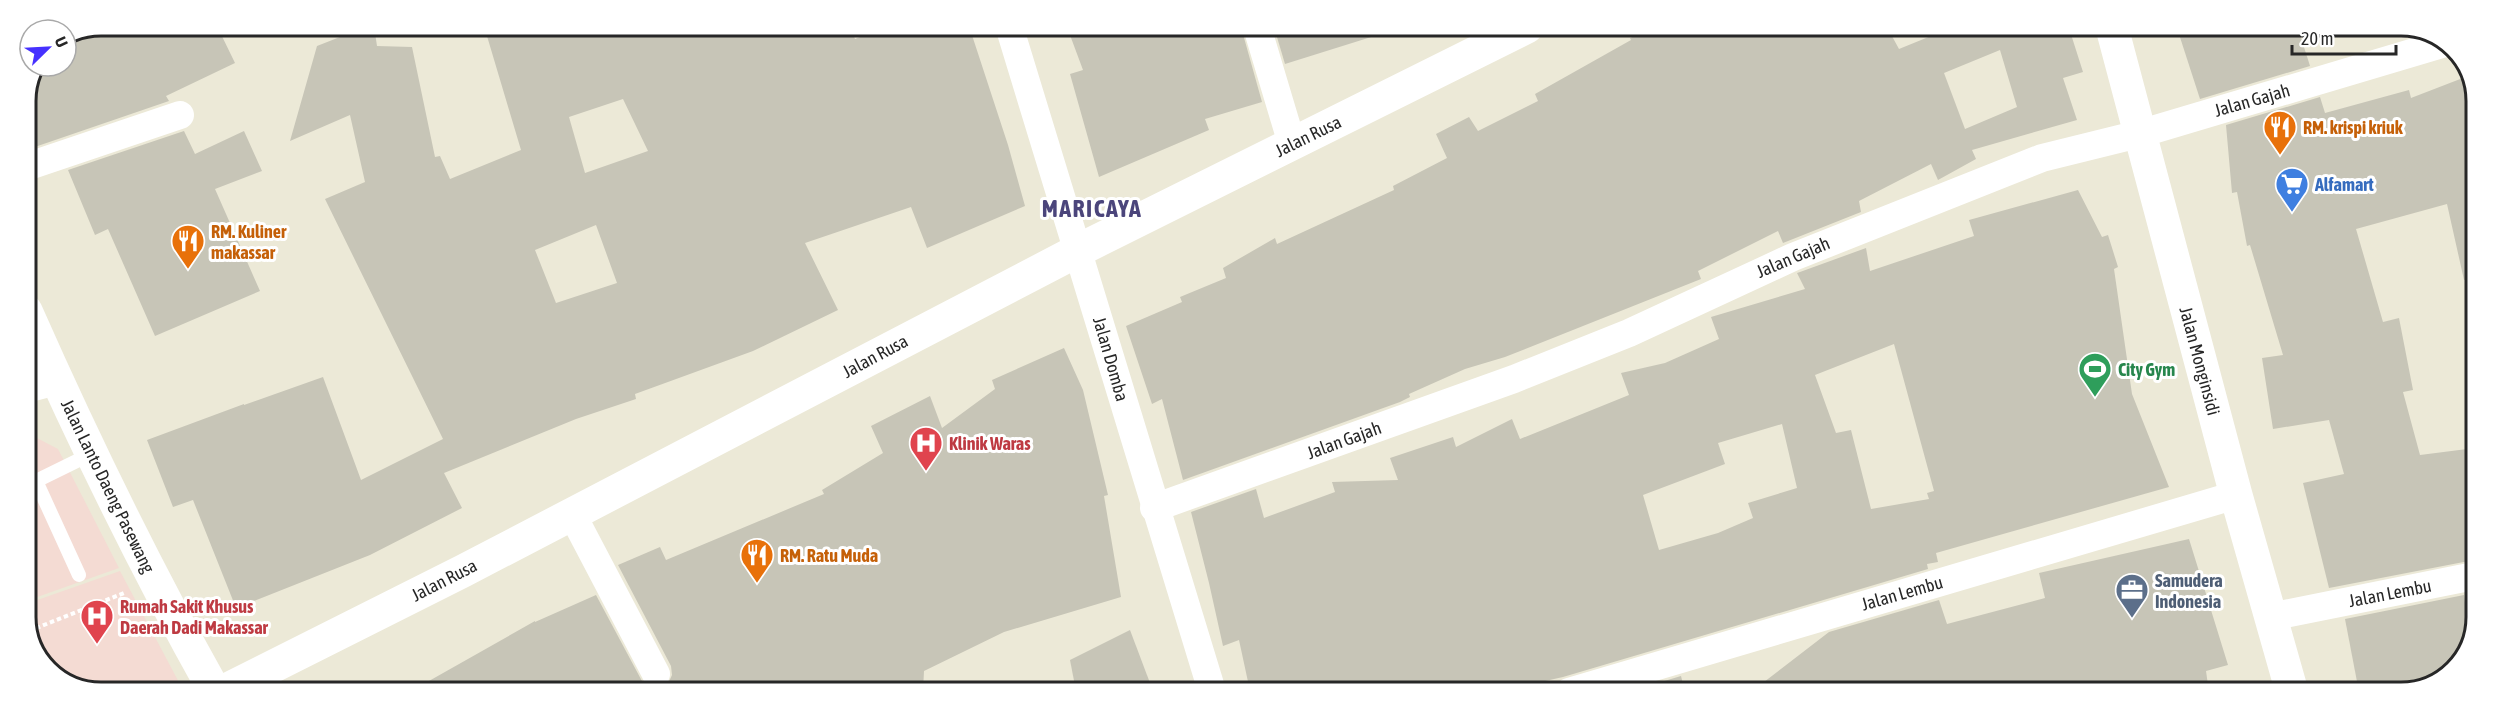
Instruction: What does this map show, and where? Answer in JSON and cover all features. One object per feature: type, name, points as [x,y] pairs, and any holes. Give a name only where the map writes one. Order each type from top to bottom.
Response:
[{"type":"main road","name":"Jalan Rusa","points":[[242,682],[572,514],[1079,250],[1509,36]]},
{"type":"main road","name":"Jalan Monginsidi","points":[[2114,36],[2236,495],[2289,682]]},
{"type":"main road","name":"Jalan Lanto Daeng Pasewang","points":[[36,334],[155,581],[210,682]]},
{"type":"street","name":"Jalan Domba","points":[[1012,36],[1079,250],[1154,508],[1209,682]]},
{"type":"street","points":[[1260,36],[1292,144]]},
{"type":"street","name":"Jalan Gajah","points":[[1154,508],[1514,379],[1629,333],[1793,257],[2042,158],[2139,134],[2435,46]]},
{"type":"street","points":[[36,164],[180,115]]},
{"type":"street","points":[[36,386],[57,381]]},
{"type":"street","name":"Jalan Lembu","points":[[1603,682],[2236,495]]},
{"type":"street","points":[[572,514],[656,674]]},
{"type":"street","name":"Jalan Lembu","points":[[2270,617],[2466,578]]},
{"type":"lane","points":[[80,575],[36,481],[93,453]]},
{"type":"path","points":[[37,628],[155,581]]},
{"type":"shaded area","points":[[36,438],[58,449],[119,568],[36,597]]},
{"type":"shaded area","name":"Rumah Sakit Khusus Daerah Dadi Makassar","points":[[120,571],[179,682],[101,682],[84,680],[72,675],[49,657],[39,638],[36,600]]},
{"type":"building","points":[[222,36],[235,63],[166,96],[169,101],[36,147],[37,88],[40,78],[78,78],[78,40],[88,37]]},
{"type":"building","points":[[342,36],[376,36],[377,46],[412,47],[435,157],[440,156],[450,179],[521,150],[487,36],[854,36],[855,39],[863,36],[972,36],[1008,145],[1025,206],[927,248],[911,207],[805,243],[838,310],[753,351],[635,394],[636,399],[576,419],[444,473],[462,508],[370,555],[236,608],[193,500],[173,507],[147,440],[323,377],[361,480],[443,439],[325,199],[365,182],[350,115],[290,141],[317,46]],"holes":[[[623,99],[648,151],[585,173],[569,117]],[[596,225],[617,283],[556,303],[535,250]]]},
{"type":"building","points":[[1070,36],[1244,36],[1262,102],[1205,119],[1209,130],[1099,177],[1070,74],[1083,70]]},
{"type":"building","points":[[1277,36],[1374,36],[1285,64]]},
{"type":"building","points":[[1635,36],[1892,36],[1899,49],[1931,36],[2072,36],[2083,72],[2063,78],[2077,120],[1972,150],[1976,159],[1938,180],[1931,164],[1859,201],[1861,212],[1783,243],[1778,231],[1698,271],[1701,279],[1505,357],[1465,369],[1409,394],[1410,397],[1400,402],[1183,480],[1162,399],[1152,404],[1126,326],[1182,302],[1180,297],[1226,278],[1223,268],[1275,238],[1277,244],[1394,190],[1393,186],[1447,158],[1436,134],[1469,117],[1478,131],[1538,101],[1535,94],[1631,40],[1630,38]],"holes":[[[2000,50],[2017,107],[1965,129],[1944,73]]]},
{"type":"building","points":[[2180,36],[2301,36],[2310,66],[2200,99]]},
{"type":"building","points":[[2462,78],[2465,88],[2466,280],[2464,280],[2447,204],[2356,229],[2383,322],[2399,318],[2413,390],[2403,392],[2420,455],[2466,449],[2466,562],[2329,588],[2303,483],[2344,474],[2329,420],[2273,429],[2262,358],[2283,355],[2250,245],[2247,246],[2237,192],[2232,193],[2226,125],[2320,97],[2325,113],[2409,90],[2411,98]]},
{"type":"building","points":[[184,131],[195,154],[244,131],[262,171],[215,189],[260,291],[155,336],[108,229],[95,235],[68,170]]},
{"type":"building","points":[[2078,190],[2102,237],[2108,235],[2118,267],[2114,269],[2132,394],[2169,487],[1936,553],[1938,562],[1927,564],[1928,569],[1541,682],[1248,682],[1239,640],[1223,646],[1191,512],[1256,489],[1264,518],[1335,492],[1332,482],[1398,480],[1390,458],[1453,437],[1456,447],[1512,419],[1520,439],[1629,395],[1621,373],[1665,363],[1719,339],[1711,317],[1805,289],[1797,273],[1866,248],[1870,271],[1974,236],[1969,220]],"holes":[[[1894,344],[1934,491],[1927,493],[1929,499],[1871,509],[1851,430],[1836,433],[1815,375]],[[1782,424],[1797,488],[1748,503],[1753,518],[1718,533],[1659,550],[1643,495],[1725,464],[1718,443]]]},
{"type":"building","points":[[1064,348],[1083,390],[1108,495],[1104,496],[1121,597],[1004,632],[924,671],[923,682],[669,682],[672,675],[671,666],[618,565],[660,547],[666,560],[824,494],[822,490],[883,453],[871,426],[930,396],[942,428],[995,389],[992,380]]},
{"type":"building","points":[[2189,539],[2228,665],[2206,671],[2208,682],[1764,682],[1829,632],[1939,600],[1947,624],[2045,598],[2039,573]]},
{"type":"building","points":[[596,595],[642,682],[427,682],[535,621]]},
{"type":"building","points":[[2464,595],[2466,617],[2464,634],[2459,646],[2441,669],[2422,679],[2401,682],[2357,682],[2345,619]]},
{"type":"building","points":[[1130,630],[1150,682],[1074,682],[1070,660]]},
{"type":"building","points":[[1681,676],[1682,682],[1661,682]]},
{"type":"place","name":"RM. krispi kriuk","points":[[2280,156]]},
{"type":"place","name":"Alfamart","points":[[2292,213]]},
{"type":"place","name":"RM. Kuliner makassar","points":[[188,270]]},
{"type":"place","name":"City Gym","points":[[2095,398]]},
{"type":"place","name":"Klinik Waras","points":[[926,472]]},
{"type":"place","name":"RM. Ratu Muda","points":[[757,584]]},
{"type":"place","name":"Samudera Indonesia","points":[[2132,619]]},
{"type":"place","name":"Rumah Sakit Khusus Daerah Dadi Makassar","points":[[97,645]]},
{"type":"district","name":"MARICAYA","points":[[1092,208]]}]
